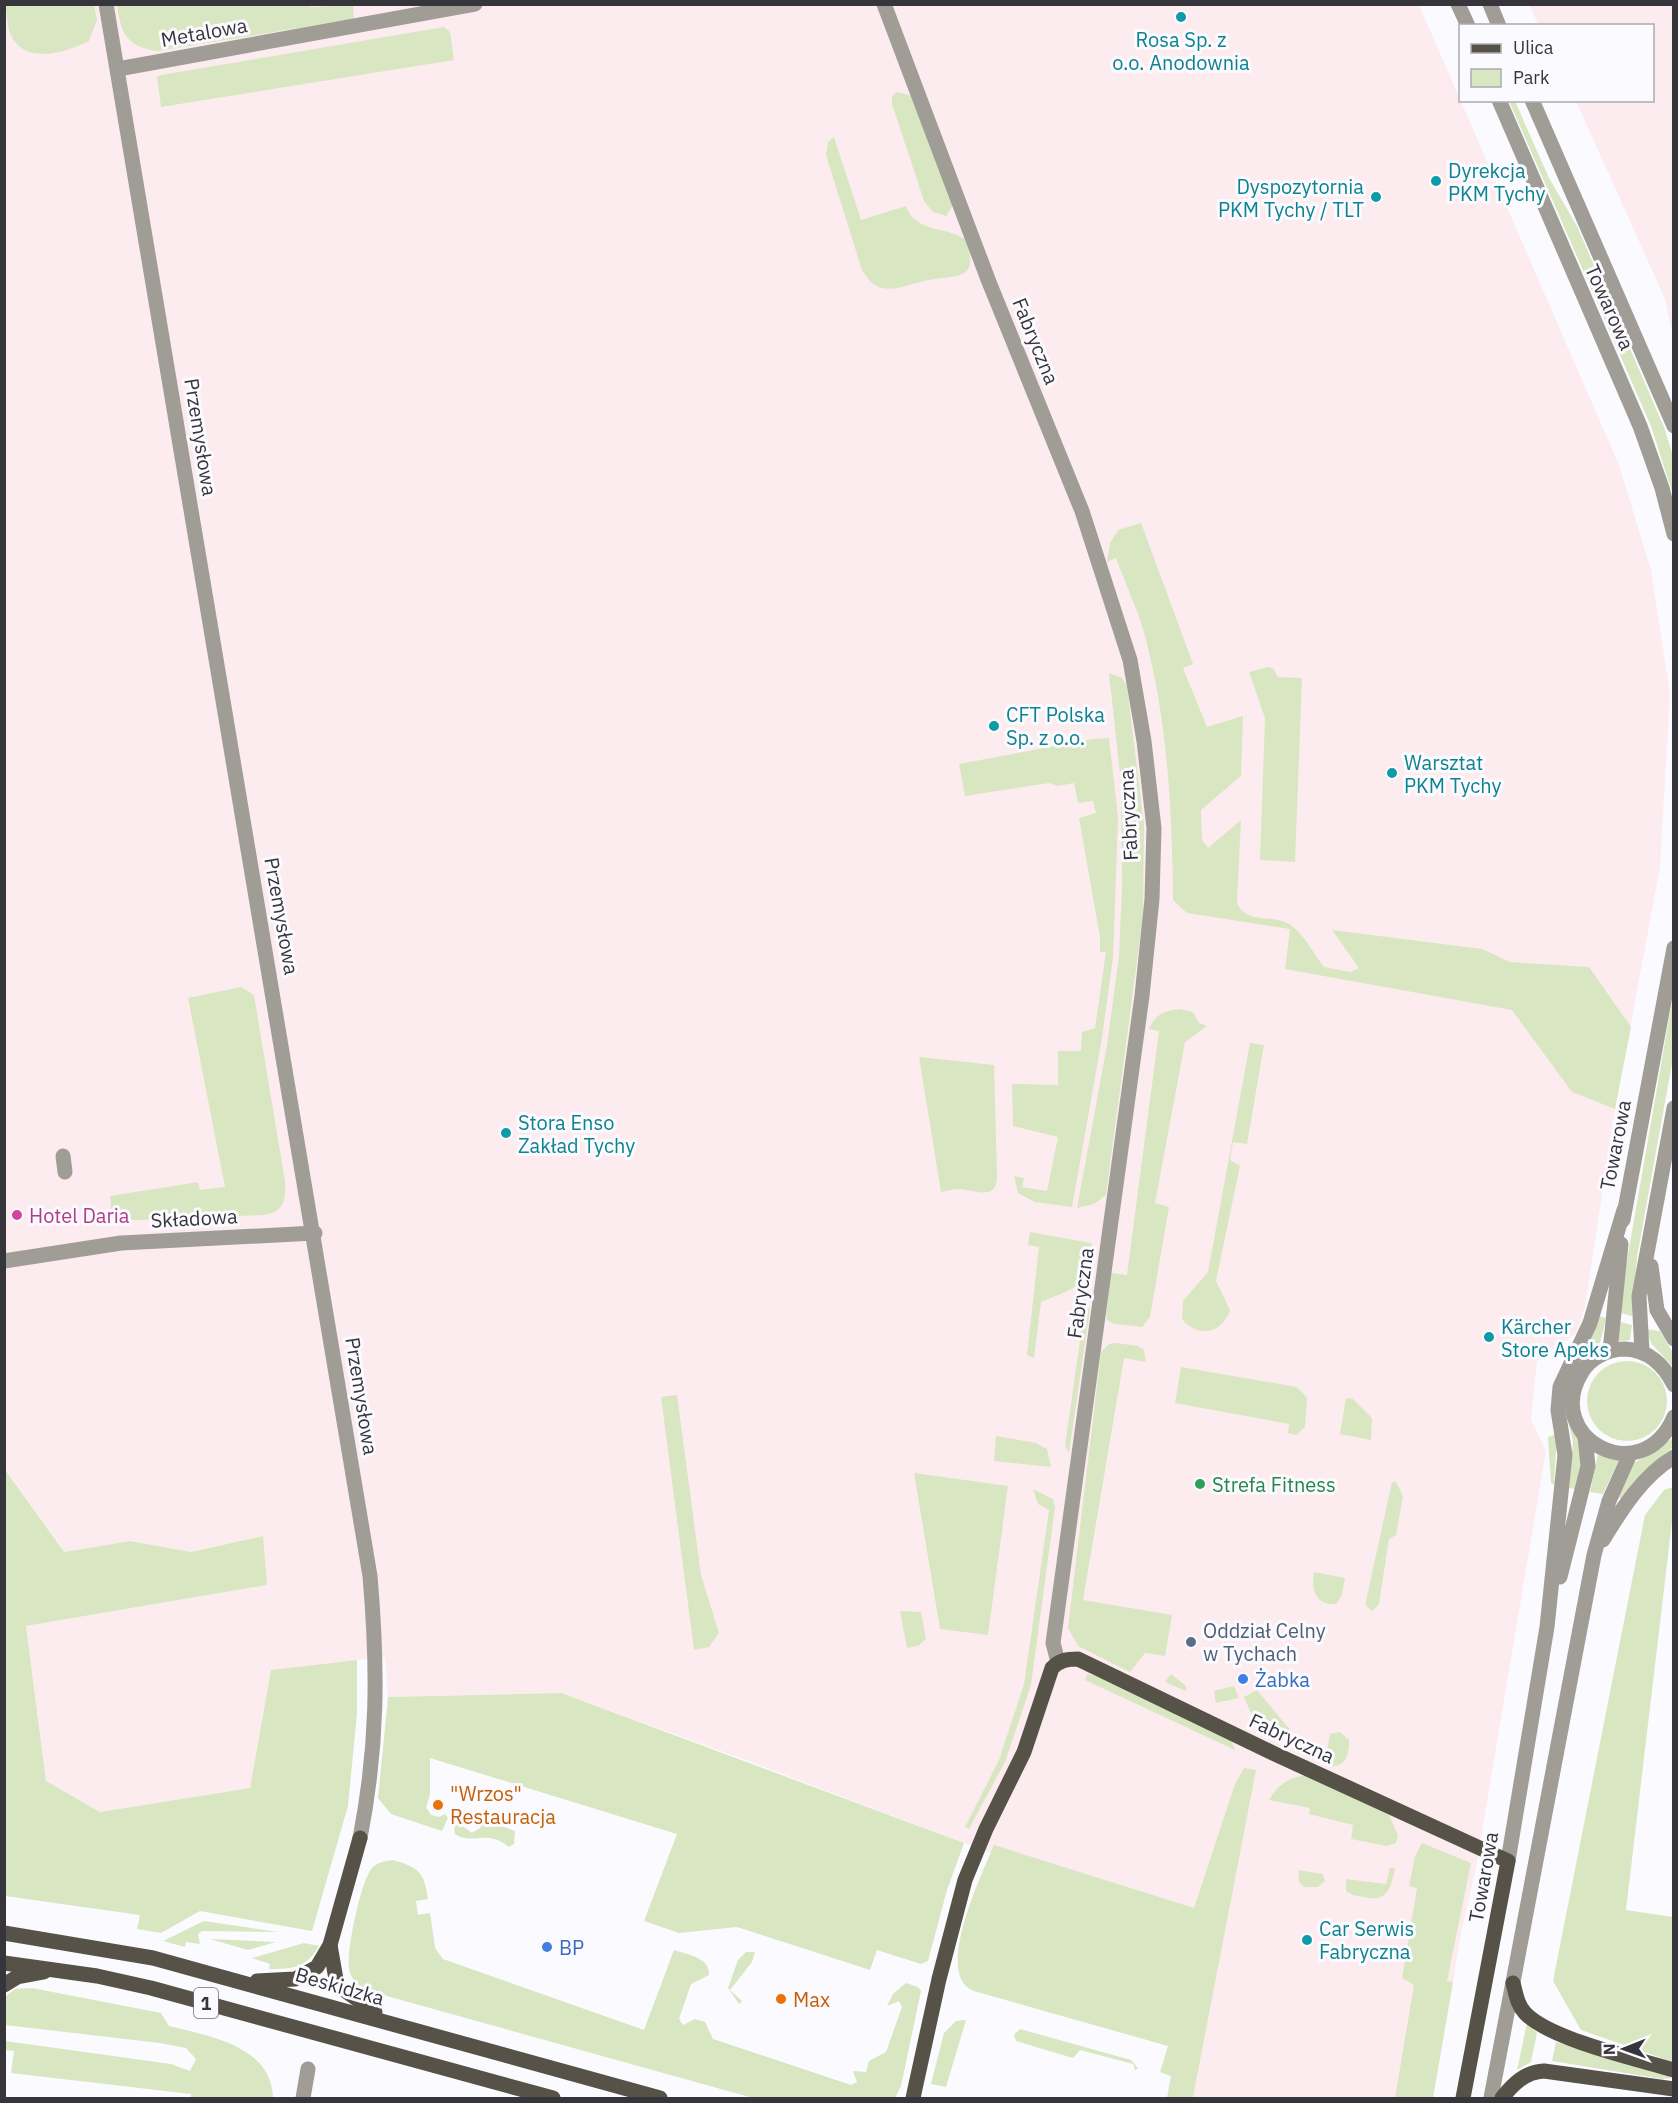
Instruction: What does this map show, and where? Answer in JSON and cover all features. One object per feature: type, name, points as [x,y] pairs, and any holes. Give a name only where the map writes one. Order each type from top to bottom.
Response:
[{"type":"main road","name":"Fabryczna","points":[[1058,1662],[1078,1659],[1508,1861]]},
{"type":"main road","points":[[913,2098],[935,1998],[965,1880],[986,1830],[1024,1752],[1052,1668],[1058,1662]]},
{"type":"main road","points":[[245,1982],[295,1979],[317,1967],[330,1945],[360,1838]]},
{"type":"main road","name":"Towarowa","points":[[1463,2098],[1508,1861]]},
{"type":"main road","name":"Beskidzka","points":[[4,1933],[104,1947],[245,1982],[660,2098]]},
{"type":"main road","points":[[330,1945],[337,1984],[356,2000],[392,2022]]},
{"type":"main road","name":"1","points":[[4,1963],[59,1970],[151,1988],[553,2098]]},
{"type":"main road","points":[[4,1985],[17,1977],[59,1970]]},
{"type":"main road","points":[[1513,1983],[1517,2001],[1526,2014],[1542,2026],[1589,2044],[1674,2070]]},
{"type":"main road","points":[[1502,2098],[1519,2080],[1534,2072],[1544,2071],[1674,2089]]},
{"type":"street","name":"Przemysłowa","points":[[106,4],[315,1233],[370,1576],[377,1658],[372,1760],[360,1838]]},
{"type":"street","name":"Metalowa","points":[[118,69],[474,4]]},
{"type":"street","name":"Fabryczna","points":[[884,4],[989,282],[1082,511],[1137,687],[1154,828],[1152,899],[1142,996],[1053,1643],[1058,1662]]},
{"type":"street","points":[[1458,4],[1467,24]]},
{"type":"street","points":[[1490,4],[1498,24]]},
{"type":"street","name":"Towarowa","points":[[1501,102],[1640,426],[1662,488],[1674,534]]},
{"type":"street","name":"Towarowa","points":[[1533,102],[1674,426]]},
{"type":"street","name":"Towarowa","points":[[1610,1351],[1624,1209],[1674,948]]},
{"type":"street","points":[[1642,1352],[1640,1296],[1674,1108]]},
{"type":"street","points":[[1547,1627],[1566,1455],[1558,1410],[1560,1387],[1590,1323],[1624,1209]]},
{"type":"street","name":"Składowa","points":[[4,1261],[121,1243],[315,1233]]},
{"type":"street","points":[[1651,1236],[1654,1300],[1657,1310],[1674,1339]]},
{"type":"street","points":[[1672,1424],[1659,1441],[1645,1449],[1630,1454],[1613,1453],[1598,1447],[1586,1437],[1577,1425],[1572,1410],[1574,1388],[1584,1367],[1596,1357],[1610,1351],[1625,1349],[1642,1352],[1662,1365],[1674,1385]]},
{"type":"street","points":[[1547,1627],[1588,1466],[1586,1437]]},
{"type":"street","points":[[1491,2098],[1593,1555],[1609,1501],[1630,1454]]},
{"type":"street","points":[[1593,1555],[1624,1506],[1663,1463],[1674,1457]]},
{"type":"street","name":"Towarowa","points":[[1508,1861],[1547,1627]]},
{"type":"street","points":[[303,2098],[308,2069]]},
{"type":"shaded area","points":[[4,5],[1419,5],[1459,97],[1459,102],[1461,102],[1619,465],[1651,570],[1670,694],[1660,867],[1615,1109],[1585,1307],[1576,1333],[1537,1361],[1531,1420],[1546,1451],[1475,1873],[1462,1929],[1433,2098],[1167,2098],[1201,1933],[743,1759],[561,1693],[388,1697],[385,1657],[271,1670],[250,1788],[100,1812],[46,1781],[26,1626],[267,1585],[262,1536],[190,1552],[130,1541],[64,1552],[5,1468]]},
{"type":"shaded area","points":[[1529,5],[1673,5],[1673,337],[1665,299],[1576,102],[1654,102],[1654,24],[1538,24]]},
{"type":"green space","points":[[309,4],[310,7],[353,5],[354,19],[158,51],[139,46],[127,37],[121,24],[117,5]]},
{"type":"green space","points":[[5,5],[94,5],[97,20],[89,41],[57,52],[34,53],[24,50],[16,43],[10,33]]},
{"type":"green space","points":[[444,27],[450,32],[454,60],[161,107],[157,77],[161,75]]},
{"type":"green space","points":[[896,92],[910,95],[951,196],[952,207],[946,216],[933,212],[924,201],[892,104],[892,97]]},
{"type":"green space","points":[[1509,102],[1515,102],[1549,178],[1577,226],[1664,427],[1673,456],[1673,495],[1651,426]]},
{"type":"green space","points":[[834,137],[861,220],[906,206],[911,215],[924,225],[958,235],[966,240],[970,263],[963,274],[888,289],[878,287],[870,281],[862,270],[826,155],[828,142]]},
{"type":"green space","points":[[1141,523],[1193,664],[1183,668],[1207,727],[1243,716],[1241,776],[1201,810],[1202,840],[1208,848],[1241,820],[1237,902],[1244,913],[1289,924],[1306,941],[1324,967],[1350,972],[1359,968],[1332,930],[1482,949],[1510,962],[1589,967],[1631,1027],[1615,1109],[1572,1092],[1512,1010],[1285,969],[1290,929],[1187,913],[1173,900],[1167,769],[1153,672],[1140,619],[1116,558],[1107,562],[1110,543],[1118,530]]},
{"type":"green space","points":[[1268,667],[1273,668],[1278,677],[1302,678],[1295,862],[1260,860],[1265,718],[1249,672]]},
{"type":"green space","points":[[1109,673],[1122,678],[1127,686],[1144,825],[1143,916],[1106,1195],[1094,1204],[1077,1208],[1107,1045],[1119,956],[1122,887],[1121,783]]},
{"type":"green space","points":[[1109,738],[1118,817],[1113,958],[1102,1038],[1072,1207],[1035,1202],[1018,1193],[1014,1176],[1024,1178],[1022,1187],[1047,1191],[1058,1137],[1013,1126],[1012,1084],[1058,1085],[1058,1051],[1081,1051],[1082,1032],[1095,1028],[1106,952],[1100,952],[1100,937],[1079,818],[1096,813],[1093,801],[1078,803],[1074,783],[1058,786],[1049,783],[965,796],[959,764]]},
{"type":"green space","points":[[241,987],[254,995],[285,1181],[285,1194],[280,1208],[264,1215],[112,1221],[110,1196],[198,1182],[200,1190],[225,1187],[188,998]]},
{"type":"green space","points":[[1673,996],[1673,1058],[1637,1257],[1632,1316],[1618,1312]]},
{"type":"green space","points":[[1181,1009],[1193,1012],[1199,1023],[1207,1026],[1185,1042],[1155,1203],[1169,1207],[1150,1317],[1142,1327],[1114,1324],[1107,1320],[1106,1315],[1111,1273],[1127,1275],[1159,1031],[1149,1029],[1161,1014]]},
{"type":"green space","points":[[1250,1043],[1264,1045],[1247,1144],[1233,1142],[1230,1160],[1240,1166],[1216,1281],[1230,1310],[1222,1324],[1209,1331],[1202,1331],[1188,1325],[1182,1319],[1183,1301],[1208,1272]]},
{"type":"green space","points":[[919,1057],[994,1065],[997,1175],[996,1184],[989,1192],[956,1189],[941,1192]]},
{"type":"green space","points":[[1030,1232],[1091,1243],[1095,1255],[1090,1275],[1082,1282],[1041,1302],[1034,1358],[1027,1355],[1039,1247],[1028,1245]]},
{"type":"green space","points":[[1085,1305],[1090,1309],[1069,1453],[1065,1446]]},
{"type":"green space","points":[[1599,1316],[1606,1318],[1600,1343],[1581,1362],[1578,1435],[1583,1458],[1576,1489],[1569,1488],[1573,1441],[1566,1413],[1566,1386],[1589,1344]]},
{"type":"green space","points":[[1617,1321],[1632,1325],[1630,1340],[1614,1342]]},
{"type":"green space","points":[[1646,1329],[1660,1331],[1673,1353],[1673,1367],[1651,1343]]},
{"type":"green space","points":[[1109,1344],[1138,1346],[1144,1350],[1146,1362],[1124,1358],[1083,1600],[1172,1615],[1165,1656],[1145,1653],[1130,1672],[1078,1646],[1068,1628],[1101,1352]]},
{"type":"green space","points":[[1627,1361],[1642,1364],[1655,1373],[1664,1386],[1667,1401],[1664,1416],[1655,1429],[1642,1438],[1627,1441],[1612,1438],[1599,1429],[1590,1416],[1587,1401],[1590,1386],[1599,1373],[1612,1364]]},
{"type":"green space","points":[[1181,1367],[1297,1387],[1307,1398],[1305,1427],[1296,1435],[1288,1433],[1289,1424],[1175,1403]]},
{"type":"green space","points":[[677,1395],[701,1575],[719,1633],[709,1647],[694,1650],[661,1397]]},
{"type":"green space","points":[[1346,1398],[1353,1399],[1372,1418],[1371,1440],[1340,1434]]},
{"type":"green space","points":[[1557,1434],[1554,1485],[1551,1483],[1548,1437]]},
{"type":"green space","points":[[996,1436],[1036,1443],[1047,1449],[1051,1467],[994,1461]]},
{"type":"green space","points":[[1673,1438],[1673,1447],[1637,1479],[1621,1498],[1616,1497],[1631,1465]]},
{"type":"green space","points":[[1598,1454],[1619,1460],[1603,1494],[1590,1492]]},
{"type":"green space","points":[[4,1468],[64,1552],[130,1541],[191,1552],[263,1536],[267,1585],[26,1626],[46,1781],[100,1812],[250,1788],[271,1670],[357,1660],[357,1713],[348,1806],[312,1931],[200,1911],[161,1933],[137,1929],[140,1915],[5,1896]]},
{"type":"green space","points":[[914,1473],[1008,1486],[988,1635],[940,1629]]},
{"type":"green space","points":[[1392,1482],[1396,1482],[1403,1496],[1396,1535],[1389,1539],[1379,1604],[1372,1611],[1366,1606],[1366,1601]]},
{"type":"green space","points":[[1673,1487],[1673,1513],[1626,1910],[1673,1917],[1673,2062],[1581,2030],[1553,1981],[1645,1515],[1664,1490]]},
{"type":"green space","points":[[1033,1489],[1053,1499],[1055,1507],[1031,1685],[1005,1762],[969,1829],[965,1827],[999,1760],[1024,1684],[1049,1510],[1038,1504]]},
{"type":"green space","points":[[1314,1572],[1345,1578],[1342,1595],[1336,1604],[1323,1602],[1316,1595],[1313,1585]]},
{"type":"green space","points":[[900,1611],[921,1612],[926,1639],[918,1646],[907,1648]]},
{"type":"green space","points":[[1087,1674],[1102,1678],[1226,1738],[1232,1742],[1235,1750],[1085,1680]]},
{"type":"green space","points":[[1171,1674],[1186,1686],[1186,1691],[1165,1682]]},
{"type":"green space","points":[[1234,1686],[1239,1698],[1216,1703],[1214,1691]]},
{"type":"green space","points":[[1257,1690],[1291,1731],[1278,1736],[1256,1725],[1244,1697]]},
{"type":"green space","points":[[561,1693],[964,1843],[947,1890],[928,1961],[921,1964],[877,1950],[870,1970],[737,1927],[679,1933],[644,1921],[677,1834],[430,1758],[430,1795],[426,1807],[431,1815],[439,1817],[445,1814],[448,1818],[442,1831],[391,1814],[378,1798],[388,1697]]},
{"type":"green space","points":[[1340,1732],[1349,1740],[1348,1754],[1341,1764],[1332,1766],[1326,1757],[1330,1734]]},
{"type":"green space","points":[[1244,1768],[1256,1770],[1193,2097],[1201,2098],[1167,2098],[1171,2076],[1160,2072],[1168,2046],[974,1991],[962,1982],[958,1966],[959,1945],[964,1922],[994,1845],[1194,1908],[1235,1784]]},
{"type":"green space","points":[[1307,1775],[1389,1815],[1398,1835],[1396,1843],[1387,1846],[1351,1839],[1353,1825],[1309,1814],[1310,1808],[1269,1800],[1285,1783]]},
{"type":"green space","points":[[483,1819],[515,1831],[514,1844],[509,1847],[493,1839],[467,1838],[455,1834],[454,1825],[457,1822],[472,1833],[480,1828]]},
{"type":"green space","points":[[1422,1843],[1471,1863],[1447,1981],[1453,1982],[1433,2098],[1395,2098],[1414,1985],[1402,1978],[1417,1888],[1409,1886],[1415,1856]]},
{"type":"green space","points":[[393,1860],[415,1869],[422,1877],[428,1899],[416,1901],[418,1915],[430,1913],[435,1948],[443,1959],[644,2030],[674,1950],[686,1953],[702,1960],[706,1964],[709,1975],[691,1984],[679,2019],[683,2025],[695,2019],[705,2022],[713,2039],[851,2085],[857,2082],[853,2071],[866,2072],[869,2061],[886,2052],[902,2007],[899,2001],[887,2006],[893,1994],[906,1983],[918,1987],[921,1991],[901,2086],[895,2098],[753,2098],[365,1990],[358,1985],[350,1973],[351,1936],[368,1875],[379,1863]]},
{"type":"green space","points":[[1390,1868],[1395,1868],[1389,1888],[1383,1896],[1372,1898],[1346,1891],[1346,1879],[1386,1884]]},
{"type":"green space","points":[[1298,1870],[1323,1874],[1325,1881],[1318,1887],[1304,1887],[1299,1882]]},
{"type":"green space","points":[[204,1921],[278,1932],[202,1931],[198,1934],[200,1944],[186,1942],[185,1947],[163,1941]]},
{"type":"green space","points":[[210,1939],[276,1942],[248,1950]]},
{"type":"green space","points":[[304,1943],[319,1946],[309,1959],[292,1968],[269,1969],[270,1964],[252,1958]]},
{"type":"green space","points":[[746,1952],[755,1952],[752,1962],[730,1990],[742,2001],[739,2004],[728,1988],[738,1960]]},
{"type":"green space","points":[[32,1988],[161,2013],[169,2026],[219,2039],[236,2046],[262,2066],[270,2080],[273,2098],[191,2098],[191,2094],[11,2073],[14,2051],[5,2050],[5,2041],[171,2064],[190,2071],[196,2059],[186,2048],[160,2043],[5,2025],[6,1996],[15,1989]]},
{"type":"green space","points":[[966,2020],[946,2087],[931,2084],[944,2033],[956,2021]]},
{"type":"green space","points":[[1527,2023],[1537,2033],[1531,2062],[1517,2070]]},
{"type":"green space","points":[[1020,2029],[1131,2060],[1138,2068],[1126,2077],[1135,2070],[1133,2064],[1080,2050],[1073,2058],[1016,2041],[1014,2035]]},
{"type":"green space","points":[[1556,2042],[1663,2073],[1672,2078],[1662,2079],[1552,2061]]},
{"type":"place","name":"Rosa Sp. z o.o. Anodownia","points":[[1181,17]]},
{"type":"place","name":"Dyrekcja PKM Tychy","points":[[1436,181]]},
{"type":"place","name":"Dyspozytornia PKM Tychy / TLT","points":[[1376,197]]},
{"type":"place","name":"CFT Polska Sp. z o.o.","points":[[994,726]]},
{"type":"place","name":"Warsztat PKM Tychy","points":[[1392,773]]},
{"type":"place","name":"Stora Enso Zakład Tychy","points":[[506,1133]]},
{"type":"place","name":"Hotel Daria","points":[[17,1215]]},
{"type":"place","name":"Kärcher Store Apeks","points":[[1489,1337]]},
{"type":"place","name":"Strefa Fitness","points":[[1200,1484]]},
{"type":"place","name":"Oddział Celny w Tychach","points":[[1191,1642]]},
{"type":"place","name":"Żabka","points":[[1243,1679]]},
{"type":"place","name":"\"Wrzos\" Restauracja","points":[[438,1805]]},
{"type":"place","name":"Car Serwis Fabryczna","points":[[1307,1940]]},
{"type":"place","name":"BP","points":[[547,1947]]},
{"type":"place","name":"Max","points":[[781,1999]]}]
